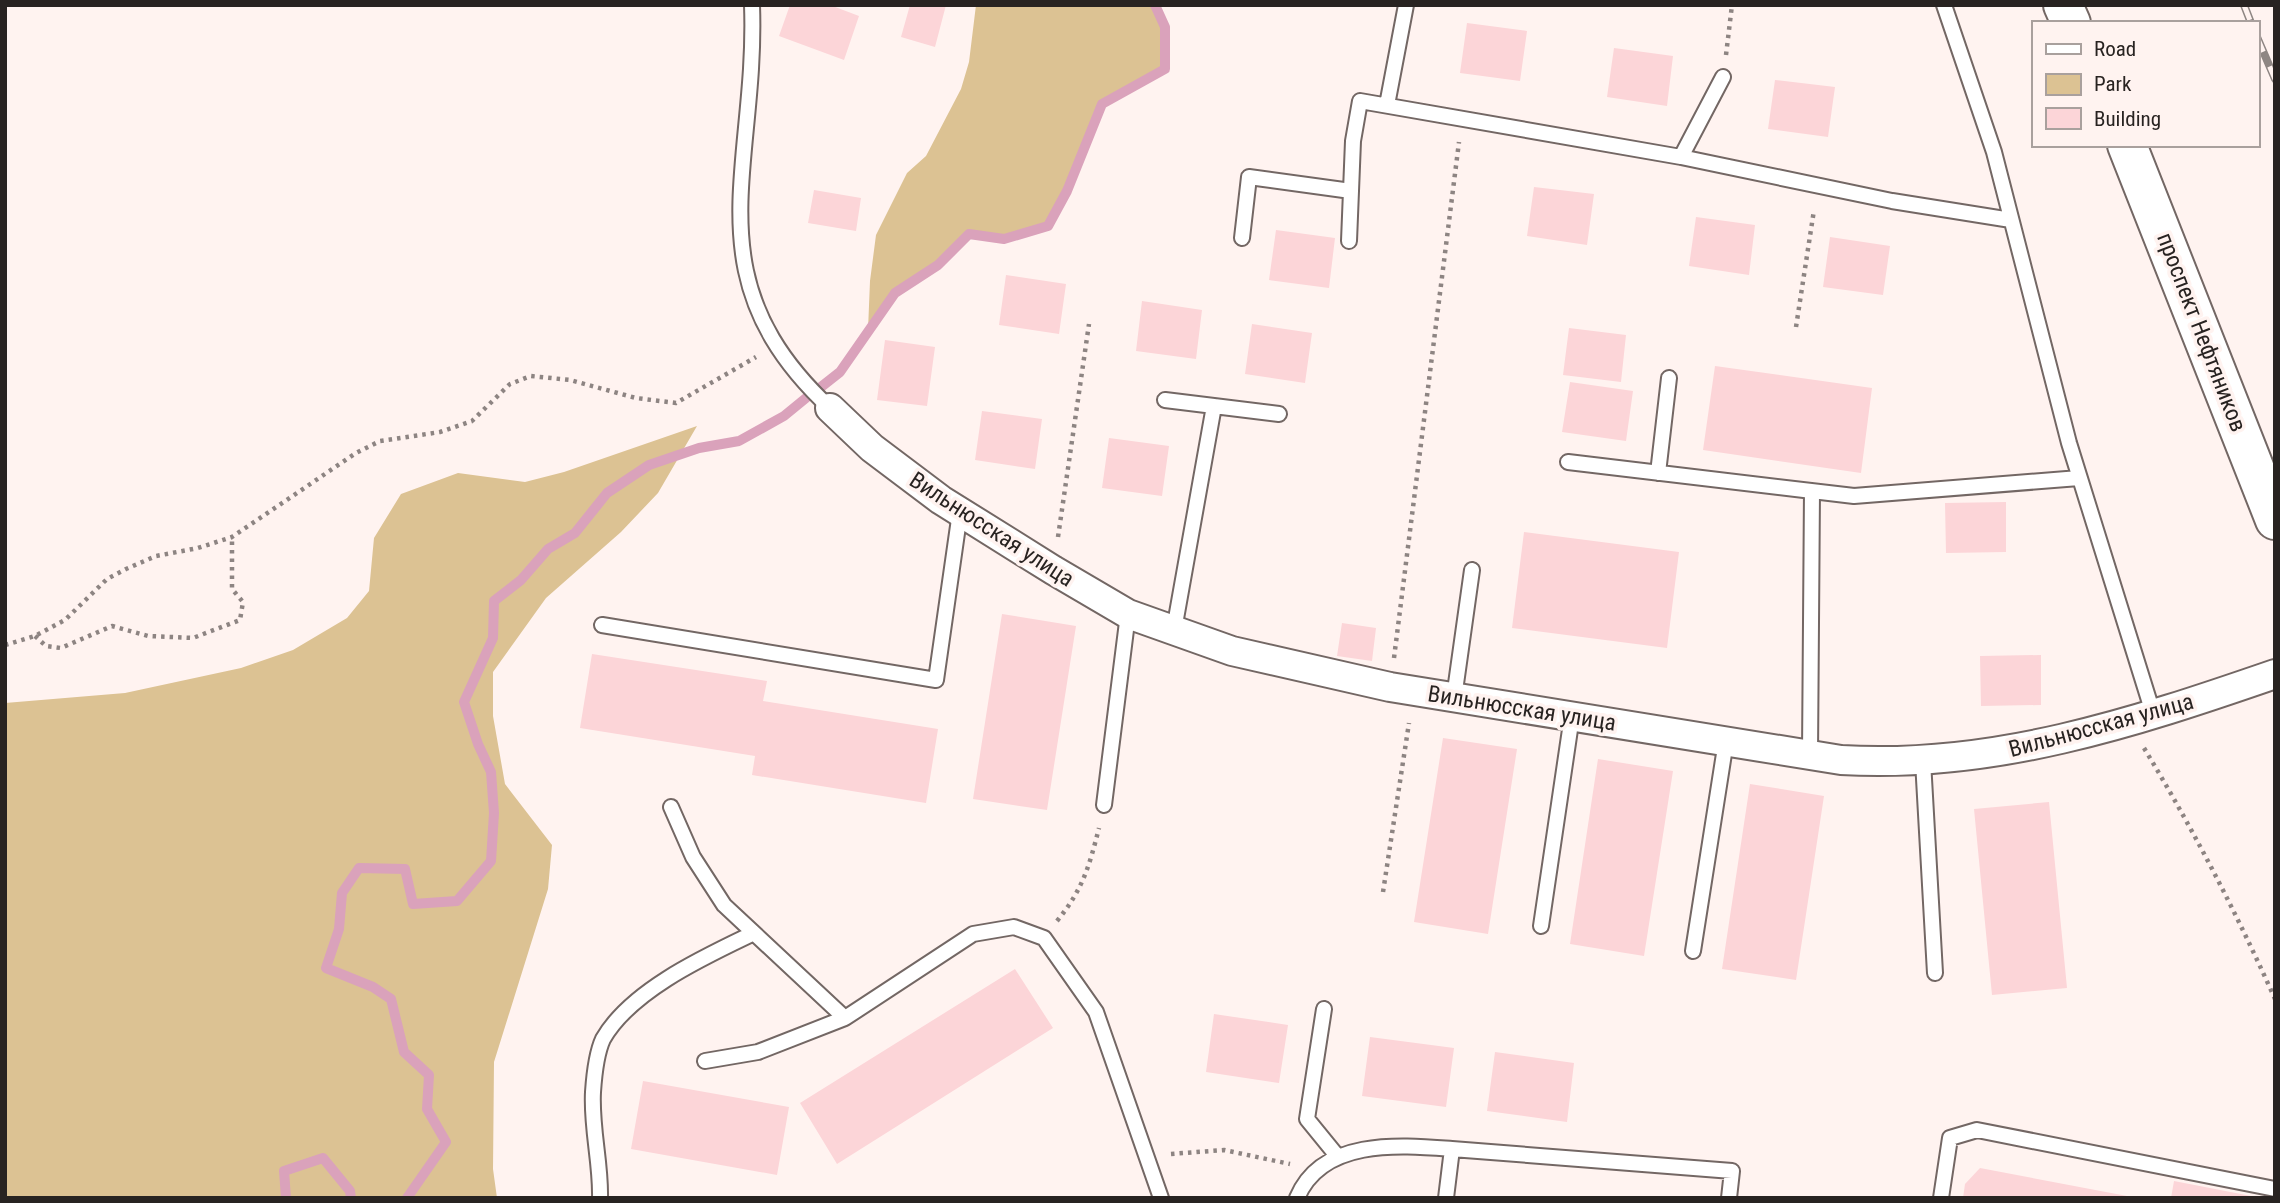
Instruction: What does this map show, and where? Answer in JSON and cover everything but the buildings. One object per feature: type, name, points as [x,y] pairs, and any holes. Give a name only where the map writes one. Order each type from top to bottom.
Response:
[{"type":"main road","points":[[2063,5],[2070,21]]},
{"type":"main road","name":"проспект Нефтяников","points":[[2128,147],[2275,520]]},
{"type":"street","name":"Вильнюсская улица","points":[[831,408],[872,448],[960,512],[1128,614],[1233,651],[1402,689],[1810,754],[1897,763],[2043,746],[2275,674]]},
{"type":"lane","points":[[752,5],[754,48],[739,199],[739,243],[753,303],[798,378],[831,408]]},
{"type":"lane","points":[[1387,104],[1406,5]]},
{"type":"lane","points":[[1944,5],[1994,152],[2140,717]]},
{"type":"lane","points":[[1681,156],[1723,76]]},
{"type":"lane","points":[[1349,241],[1353,141],[1360,101],[1681,156],[1818,185],[2011,220]]},
{"type":"lane","points":[[1242,237],[1249,177],[1351,191]]},
{"type":"lane","points":[[1658,473],[1669,378]]},
{"type":"lane","points":[[1165,400],[1279,414]]},
{"type":"lane","points":[[1174,631],[1214,406]]},
{"type":"lane","points":[[1568,462],[1854,496],[2079,478]]},
{"type":"lane","points":[[1810,754],[1812,491]]},
{"type":"lane","points":[[602,625],[936,680],[960,512]]},
{"type":"lane","points":[[1454,698],[1472,570]]},
{"type":"lane","points":[[1104,805],[1128,614]]},
{"type":"lane","points":[[1541,926],[1572,716]]},
{"type":"lane","points":[[1693,951],[1726,741]]},
{"type":"lane","points":[[1923,761],[1935,973]]},
{"type":"lane","points":[[671,807],[693,857],[724,905],[845,1018]]},
{"type":"lane","points":[[705,1061],[758,1052],[845,1018],[973,934],[1014,928],[1044,938],[1096,1012],[1161,1198]]},
{"type":"lane","points":[[600,1198],[594,1151],[593,1090],[603,1040],[627,1012],[681,968],[754,933]]},
{"type":"lane","points":[[1324,1009],[1307,1119],[1338,1157]]},
{"type":"lane","points":[[1941,1198],[1950,1138],[1977,1130],[2275,1189]]},
{"type":"lane","points":[[1297,1198],[1301,1188],[1318,1170],[1338,1157],[1367,1148],[1401,1146],[1732,1171],[1729,1198]]},
{"type":"lane","points":[[1446,1198],[1452,1149]]},
{"type":"path","points":[[1723,76],[1732,5]]},
{"type":"path","points":[[1383,891],[1462,120]]},
{"type":"path","points":[[1797,327],[1818,185]]},
{"type":"path","points":[[1053,570],[1089,324]]},
{"type":"path","points":[[5,645],[35,636],[65,620],[107,579],[126,569],[156,556],[198,548],[232,537],[356,453],[380,441],[440,432],[472,421],[509,384],[531,376],[570,380],[636,398],[676,403],[778,345]]},
{"type":"path","points":[[35,636],[46,646],[61,648],[112,626],[148,636],[193,638],[240,620],[243,602],[232,589],[232,537]]},
{"type":"path","points":[[2140,717],[2177,803],[2230,902],[2275,999]]},
{"type":"path","points":[[1077,896],[1087,876],[1104,805]]},
{"type":"path","points":[[1146,1155],[1223,1150],[1318,1170]]},
{"type":"green space","points":[[976,5],[1155,5],[1165,27],[1165,69],[1102,105],[1067,191],[1048,226],[1004,239],[969,234],[938,265],[895,293],[868,330],[870,281],[876,235],[907,173],[926,156],[961,89],[969,62]]},
{"type":"green space","points":[[697,426],[658,493],[621,532],[546,598],[493,672],[493,716],[505,784],[552,845],[548,889],[494,1062],[493,1169],[497,1198],[5,1198],[5,703],[125,693],[241,668],[293,650],[347,618],[369,591],[374,538],[401,494],[458,473],[525,482],[564,472]]},
{"type":"waterway","points":[[821,387],[840,372],[895,293],[938,265],[969,234],[1004,239],[1048,226],[1067,191],[1102,104],[1165,69],[1165,27],[1155,5]]},
{"type":"waterway","points":[[407,1198],[446,1142],[427,1109],[429,1075],[404,1052],[391,999],[373,987],[326,968],[339,929],[342,893],[359,868],[405,869],[413,904],[457,901],[491,861],[494,813],[491,772],[464,702],[493,638],[494,601],[521,580],[548,549],[575,533],[607,493],[649,465],[699,448],[739,441],[784,416],[806,398]]},
{"type":"waterway","points":[[286,1198],[284,1171],[323,1158],[350,1191],[351,1198]]},
{"type":"railway","points":[[2244,5],[2250,21]]},
{"type":"railway","points":[[2259,42],[2275,79]]}]
